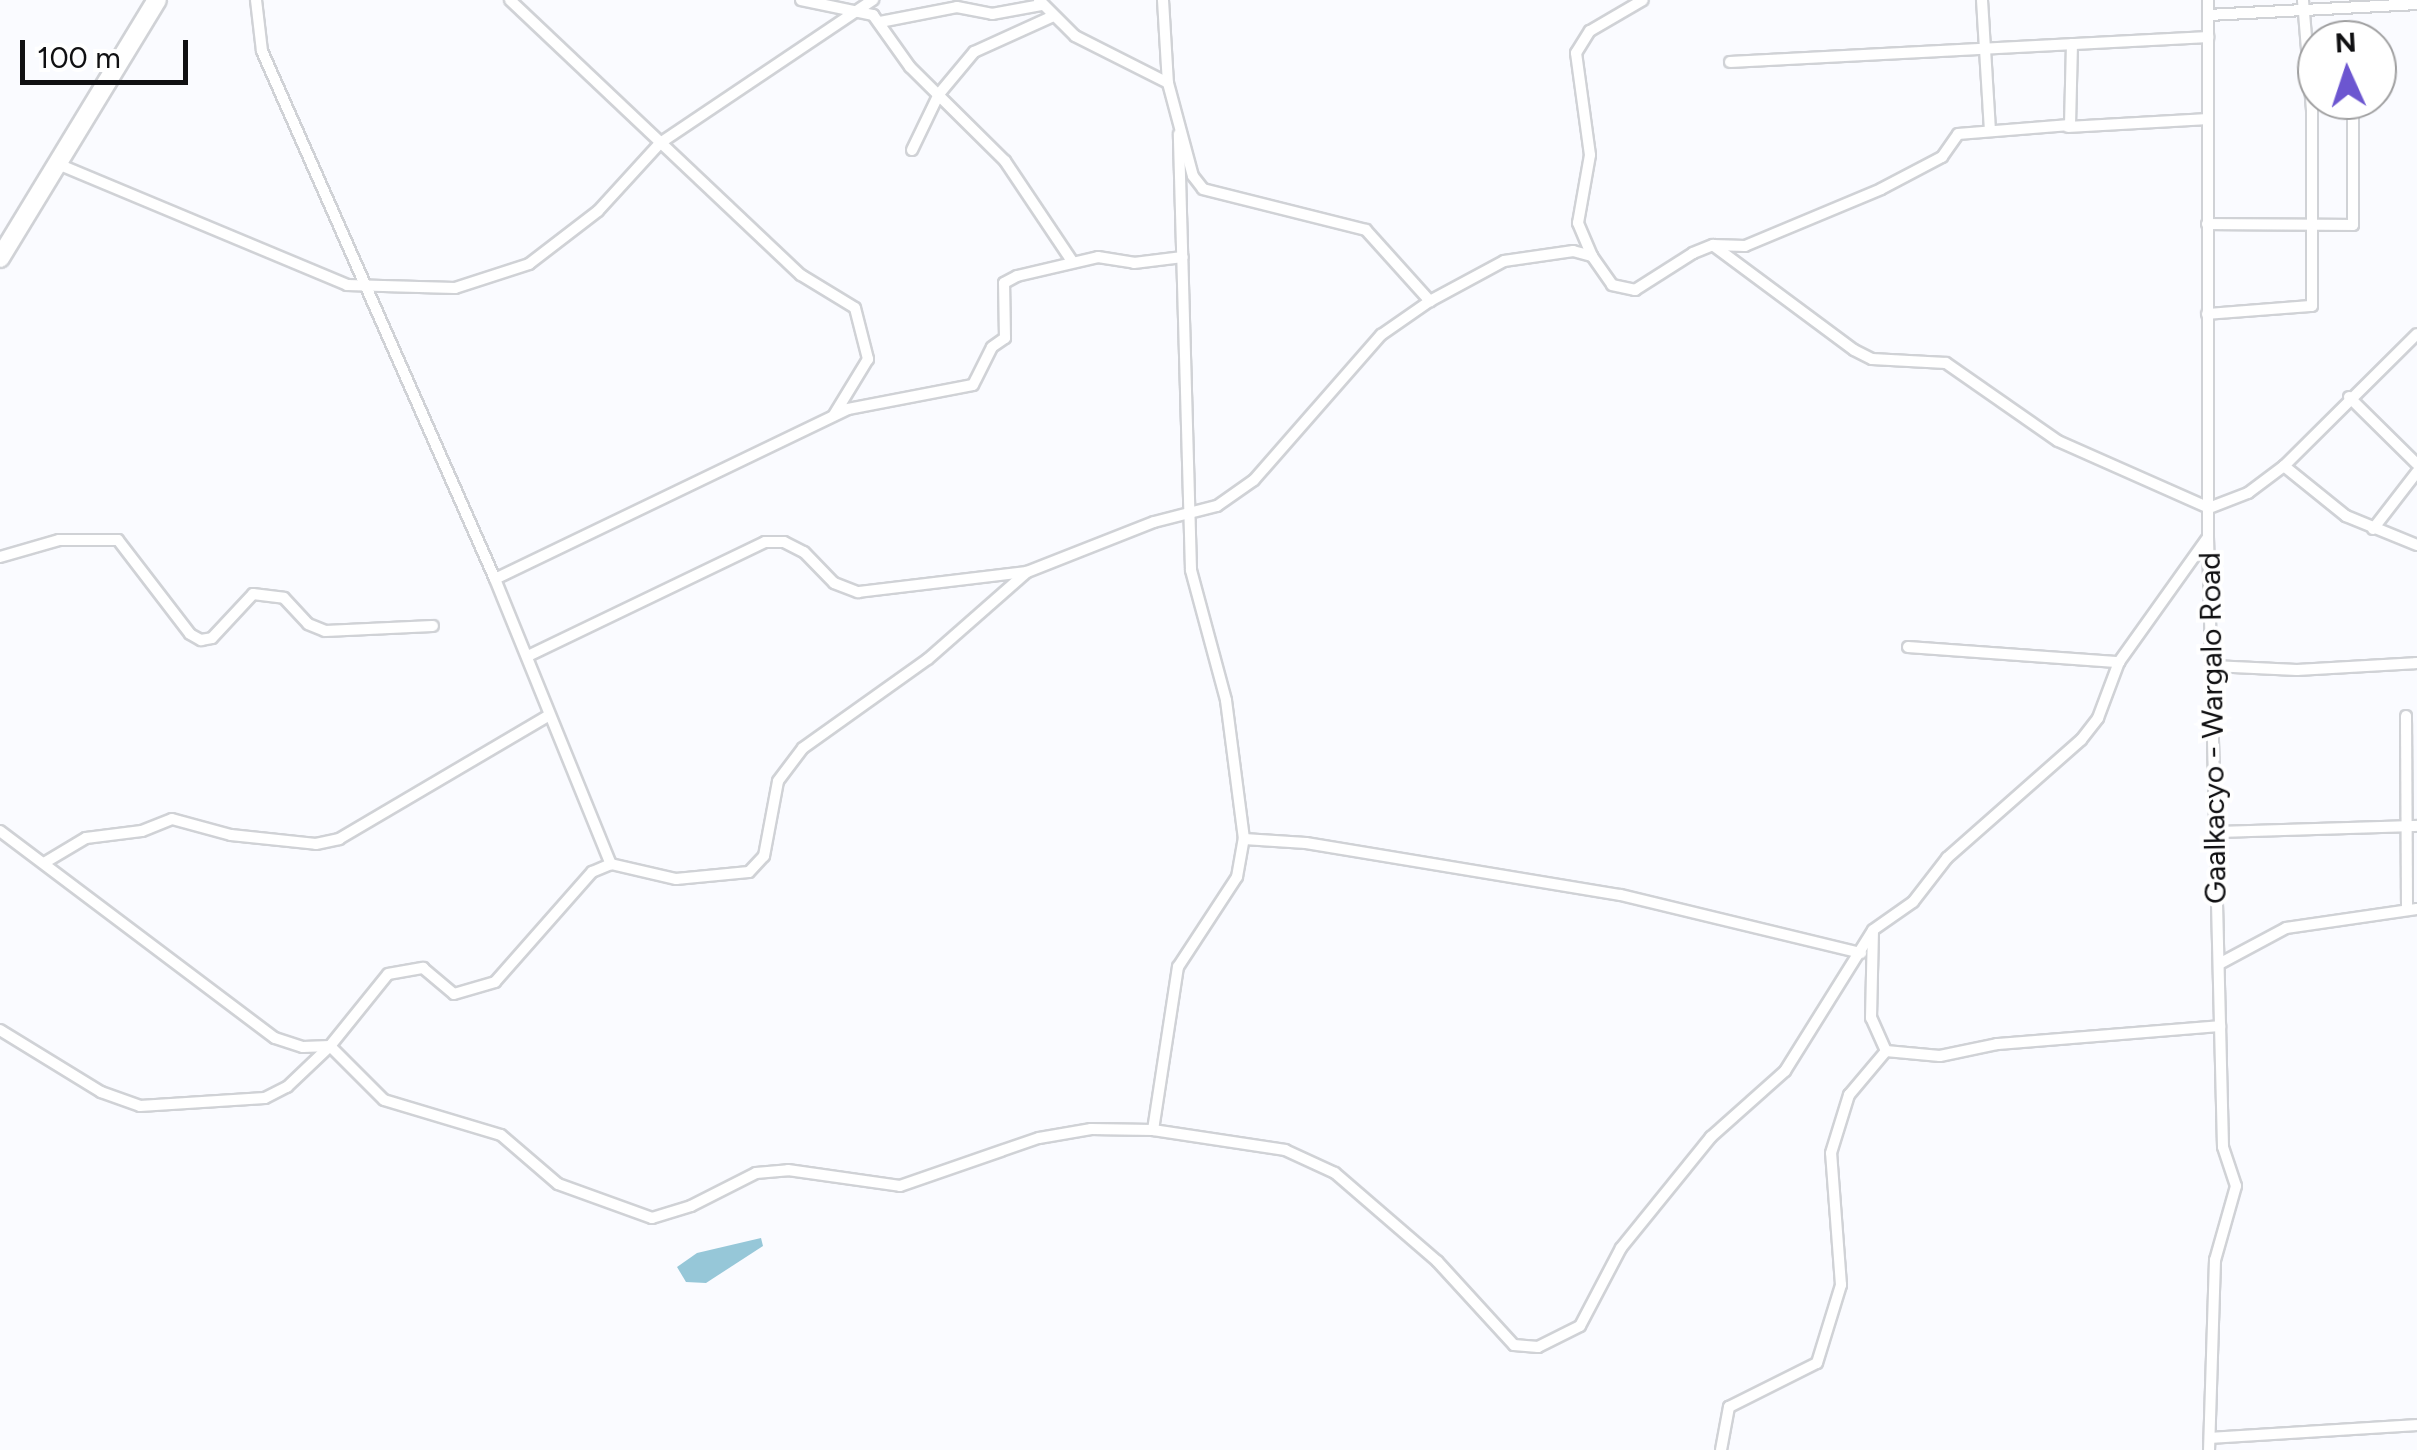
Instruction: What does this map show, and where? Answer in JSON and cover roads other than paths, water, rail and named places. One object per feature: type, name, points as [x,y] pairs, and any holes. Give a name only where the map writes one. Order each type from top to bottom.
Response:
[{"type":"main road","points":[[0,258],[157,0]]},
{"type":"street","points":[[256,0],[262,51],[528,656],[548,716],[611,864]]},
{"type":"street","points":[[510,0],[801,276],[855,308],[868,359],[834,415]]},
{"type":"street","points":[[801,0],[880,22],[957,8],[992,14],[1040,2],[1051,17],[1168,83]]},
{"type":"street","points":[[58,164],[321,276],[366,287],[455,288],[529,264],[598,211],[660,144],[873,0]]},
{"type":"street","points":[[1153,1130],[1178,967],[1237,878],[1244,839],[1226,700],[1191,570],[1179,134],[1168,83],[1163,0]]},
{"type":"street","points":[[1644,0],[1590,32],[1576,53],[1590,155],[1578,223],[1592,256],[1612,285],[1635,290],[1714,245],[1745,246],[1770,238],[1935,162],[1958,134],[2208,119]]},
{"type":"street","points":[[1982,0],[1990,131]]},
{"type":"street","name":"Gaalkacyo - Wargalo Road","points":[[2208,0],[2208,537],[2223,1147],[2236,1186],[2215,1260],[2210,1444]]},
{"type":"street","points":[[2208,15],[2303,5],[2417,4]]},
{"type":"street","points":[[2207,314],[2309,308],[2312,110],[2303,5]]},
{"type":"street","points":[[912,150],[939,94],[974,52],[1051,17]]},
{"type":"street","points":[[880,22],[910,67],[1005,162],[1072,261]]},
{"type":"street","points":[[1730,62],[1985,52],[2208,36]]},
{"type":"street","points":[[2062,127],[2074,120],[2072,44]]},
{"type":"street","points":[[2208,224],[2352,225],[2357,212],[2353,120]]},
{"type":"street","points":[[1179,134],[1203,189],[1366,230],[1430,301]]},
{"type":"street","points":[[1714,245],[1854,350],[1872,358],[1946,364],[2058,442],[2208,508],[2248,493],[2284,466],[2417,334]]},
{"type":"street","points":[[528,656],[765,542],[784,542],[804,552],[834,583],[858,592],[1027,572],[1217,506],[1254,480],[1382,336],[1430,301],[1504,261],[1573,251],[1592,256]]},
{"type":"street","points":[[495,580],[834,415],[972,385],[1008,329],[1004,283],[1072,261],[1183,257]]},
{"type":"street","points":[[2350,397],[2417,464]]},
{"type":"street","points":[[2284,466],[2346,516],[2417,545]]},
{"type":"street","points":[[2373,529],[2417,472]]},
{"type":"street","points":[[0,831],[275,1038],[303,1047],[330,1046],[384,1100],[501,1134],[558,1184],[652,1218],[691,1206],[756,1173],[788,1170],[900,1186],[1038,1138],[1091,1129],[1153,1130],[1284,1150],[1334,1173],[1437,1261],[1514,1345],[1538,1346],[1580,1326],[1621,1248],[1712,1137],[1785,1070],[1873,930],[1912,902],[1947,858],[2081,740],[2098,718],[2119,662],[2208,537]]},
{"type":"street","points":[[0,557],[59,540],[118,540],[190,634],[201,640],[212,638],[253,594],[284,598],[308,624],[325,630],[432,626]]},
{"type":"street","points":[[0,1030],[101,1092],[140,1106],[265,1098],[287,1087],[330,1046],[388,974],[423,968],[454,994],[495,982],[578,884],[611,864],[676,880],[748,872],[764,856],[772,802],[787,766],[928,660],[1027,572]]},
{"type":"street","points":[[1908,648],[2119,662]]},
{"type":"street","points":[[2212,666],[2296,670],[2417,662],[2417,649]]},
{"type":"street","points":[[44,863],[86,838],[142,831],[172,819],[231,835],[316,844],[339,839],[548,716]]},
{"type":"street","points":[[2219,964],[2286,928],[2412,909],[2406,716]]},
{"type":"street","points":[[2216,832],[2412,826]]},
{"type":"street","points":[[1244,839],[1306,842],[1621,895],[1861,953]]},
{"type":"street","points":[[1873,930],[1871,1018],[1886,1051]]},
{"type":"street","points":[[1886,1051],[1940,1056],[1998,1044],[2220,1026]]},
{"type":"street","points":[[1721,1450],[1728,1407],[1817,1363],[1840,1285],[1831,1153],[1849,1094],[1886,1051]]},
{"type":"street","points":[[2210,1444],[2417,1425]]},
{"type":"water","points":[[761,1238],[763,1246],[706,1283],[686,1282],[677,1267],[697,1253]]}]
